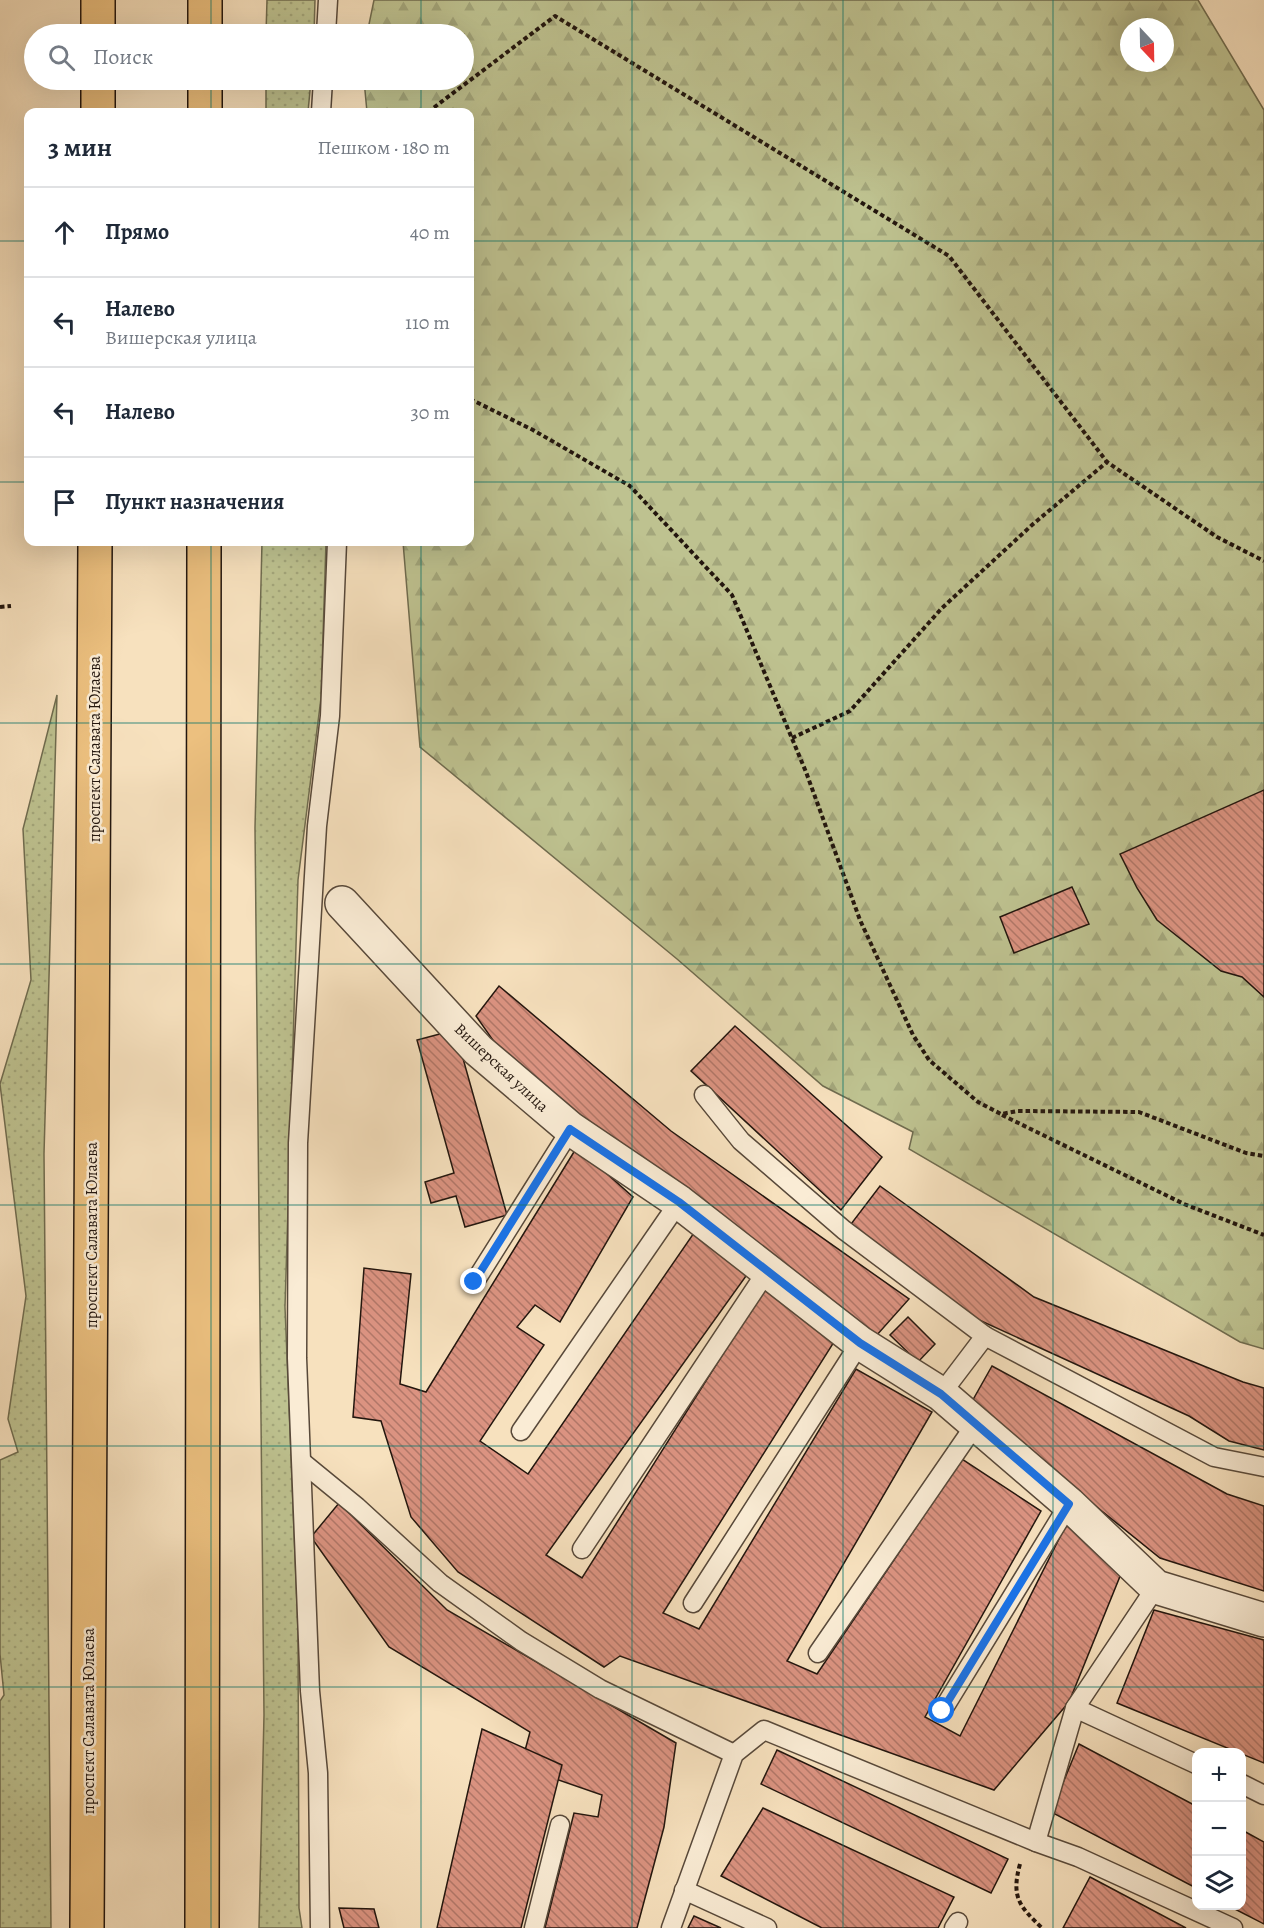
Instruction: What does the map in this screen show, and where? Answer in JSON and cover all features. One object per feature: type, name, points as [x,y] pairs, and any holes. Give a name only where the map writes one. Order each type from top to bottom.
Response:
[{"type":"main road","points":[[98,0],[98,24]]},
{"type":"main road","points":[[205,0],[205,24]]},
{"type":"main road","points":[[98,90],[98,108]]},
{"type":"main road","points":[[205,90],[205,108]]},
{"type":"main road","name":"проспект Салавата Юлаева","points":[[87,1928],[95,546]]},
{"type":"main road","points":[[202,1928],[204,546]]},
{"type":"street","name":"Вишерская улица","points":[[342,903],[478,1050],[570,1129],[679,1202],[860,1343],[941,1394],[1069,1504],[1156,1587],[1264,1620]]},
{"type":"lane","points":[[327,24],[328,0]]},
{"type":"lane","points":[[321,108],[322,90]]},
{"type":"lane","points":[[320,1928],[318,1773],[310,1690],[297,1358],[298,1143],[315,849],[330,716],[337,546]]},
{"type":"lane","points":[[705,1095],[741,1141],[844,1230],[984,1336],[1215,1457],[1264,1467]]},
{"type":"lane","points":[[474,1282],[570,1129]]},
{"type":"lane","points":[[521,1431],[679,1202]]},
{"type":"lane","points":[[582,1549],[767,1271]]},
{"type":"lane","points":[[941,1394],[984,1336]]},
{"type":"lane","points":[[693,1603],[860,1343]]},
{"type":"lane","points":[[818,1653],[975,1425]]},
{"type":"lane","points":[[302,1462],[357,1507],[440,1583],[521,1641],[600,1689],[734,1754]]},
{"type":"lane","points":[[942,1711],[1069,1504]]},
{"type":"lane","points":[[1036,1842],[1075,1708],[1156,1587]]},
{"type":"lane","points":[[1075,1708],[1192,1762]]},
{"type":"lane","points":[[671,1928],[734,1754],[764,1730],[1036,1842],[1078,1857],[1233,1928]]},
{"type":"lane","points":[[1246,1786],[1264,1795]]},
{"type":"lane","points":[[534,1928],[560,1825]]},
{"type":"lane","points":[[684,1890],[767,1928]]},
{"type":"path","points":[[474,77],[555,16],[949,256],[1107,462],[1217,537],[1264,561]]},
{"type":"path","points":[[433,108],[457,90]]},
{"type":"path","points":[[474,401],[533,430],[630,486],[732,595],[792,738],[860,920],[913,1035],[929,1060],[978,1102],[1184,1204],[1264,1235]]},
{"type":"path","points":[[792,738],[849,711],[942,608],[1032,525],[1107,462]]},
{"type":"path","points":[[0,607],[11,606]]},
{"type":"path","points":[[1001,1114],[1018,1111],[1139,1112],[1246,1153],[1264,1156]]},
{"type":"path","points":[[1036,1842],[1019,1865],[1017,1888],[1020,1908],[1042,1928]]},
{"type":"green space","points":[[267,0],[315,0],[314,24],[266,24]]},
{"type":"green space","points":[[374,0],[1198,0],[1264,110],[1264,1349],[1240,1342],[909,1149],[913,1132],[823,1086],[677,959],[420,747],[403,546],[474,546],[474,108],[367,108],[365,90],[474,90],[474,24],[369,24]]},
{"type":"green space","points":[[266,90],[310,90],[308,108],[266,108]]},
{"type":"green space","points":[[262,546],[326,546],[321,698],[298,880],[285,1307],[298,1631],[299,1908],[302,1928],[259,1928],[264,1715],[255,828]]},
{"type":"green space","points":[[57,695],[44,1154],[51,1928],[0,1928],[0,1701],[4,1695],[0,1654],[0,1460],[18,1452],[8,1419],[26,1296],[0,1084],[31,980],[23,829]]},
{"type":"building","points":[[1264,790],[1264,997],[1242,977],[1221,971],[1157,920],[1120,854]]},
{"type":"building","points":[[1072,887],[1089,924],[1014,953],[1000,917]]},
{"type":"building","points":[[499,986],[671,1131],[909,1299],[876,1336],[516,1073],[476,1016]]},
{"type":"building","points":[[735,1026],[882,1157],[841,1210],[691,1071]]},
{"type":"building","points":[[455,1030],[507,1215],[465,1227],[456,1196],[431,1203],[425,1182],[454,1173],[417,1040]]},
{"type":"building","points":[[577,1147],[633,1197],[560,1322],[535,1305],[517,1327],[544,1345],[480,1441],[528,1474],[698,1227],[751,1269],[546,1555],[582,1578],[765,1287],[834,1342],[663,1613],[699,1629],[856,1369],[932,1412],[787,1661],[817,1674],[962,1459],[1041,1511],[925,1717],[960,1736],[1066,1525],[1125,1564],[1069,1702],[994,1790],[620,1656],[604,1667],[458,1572],[411,1517],[381,1421],[353,1417],[364,1268],[411,1274],[400,1384],[426,1392]]},
{"type":"building","points":[[880,1186],[1034,1297],[1243,1382],[1264,1388],[1264,1450],[1229,1441],[1189,1416],[966,1314],[851,1224]]},
{"type":"building","points":[[908,1317],[935,1344],[918,1362],[890,1335]]},
{"type":"building","points":[[992,1366],[1227,1494],[1264,1506],[1264,1591],[1160,1558],[970,1405]]},
{"type":"building","points":[[339,1503],[447,1610],[676,1743],[664,1827],[637,1928],[545,1928],[574,1813],[598,1817],[602,1795],[550,1777],[514,1928],[477,1928],[530,1732],[389,1647],[311,1537]]},
{"type":"building","points":[[1154,1610],[1264,1640],[1264,1763],[1246,1756],[1246,1748],[1227,1748],[1117,1703]]},
{"type":"building","points":[[482,1729],[562,1765],[521,1928],[437,1928]]},
{"type":"building","points":[[1079,1744],[1192,1804],[1192,1886],[1051,1812]]},
{"type":"building","points":[[777,1750],[1008,1859],[991,1893],[761,1784]]},
{"type":"building","points":[[763,1808],[954,1897],[938,1928],[822,1928],[721,1876]]},
{"type":"building","points":[[1246,1832],[1264,1842],[1264,1924],[1237,1910],[1246,1910]]},
{"type":"building","points":[[1090,1877],[1186,1928],[1063,1928]]},
{"type":"building","points":[[339,1908],[374,1909],[379,1928],[344,1928]]},
{"type":"building","points":[[694,1916],[721,1928],[688,1928]]},
{"type":"route","points":[[474,1282],[570,1129],[679,1202],[860,1343],[941,1394],[1069,1504],[942,1711]]}]
